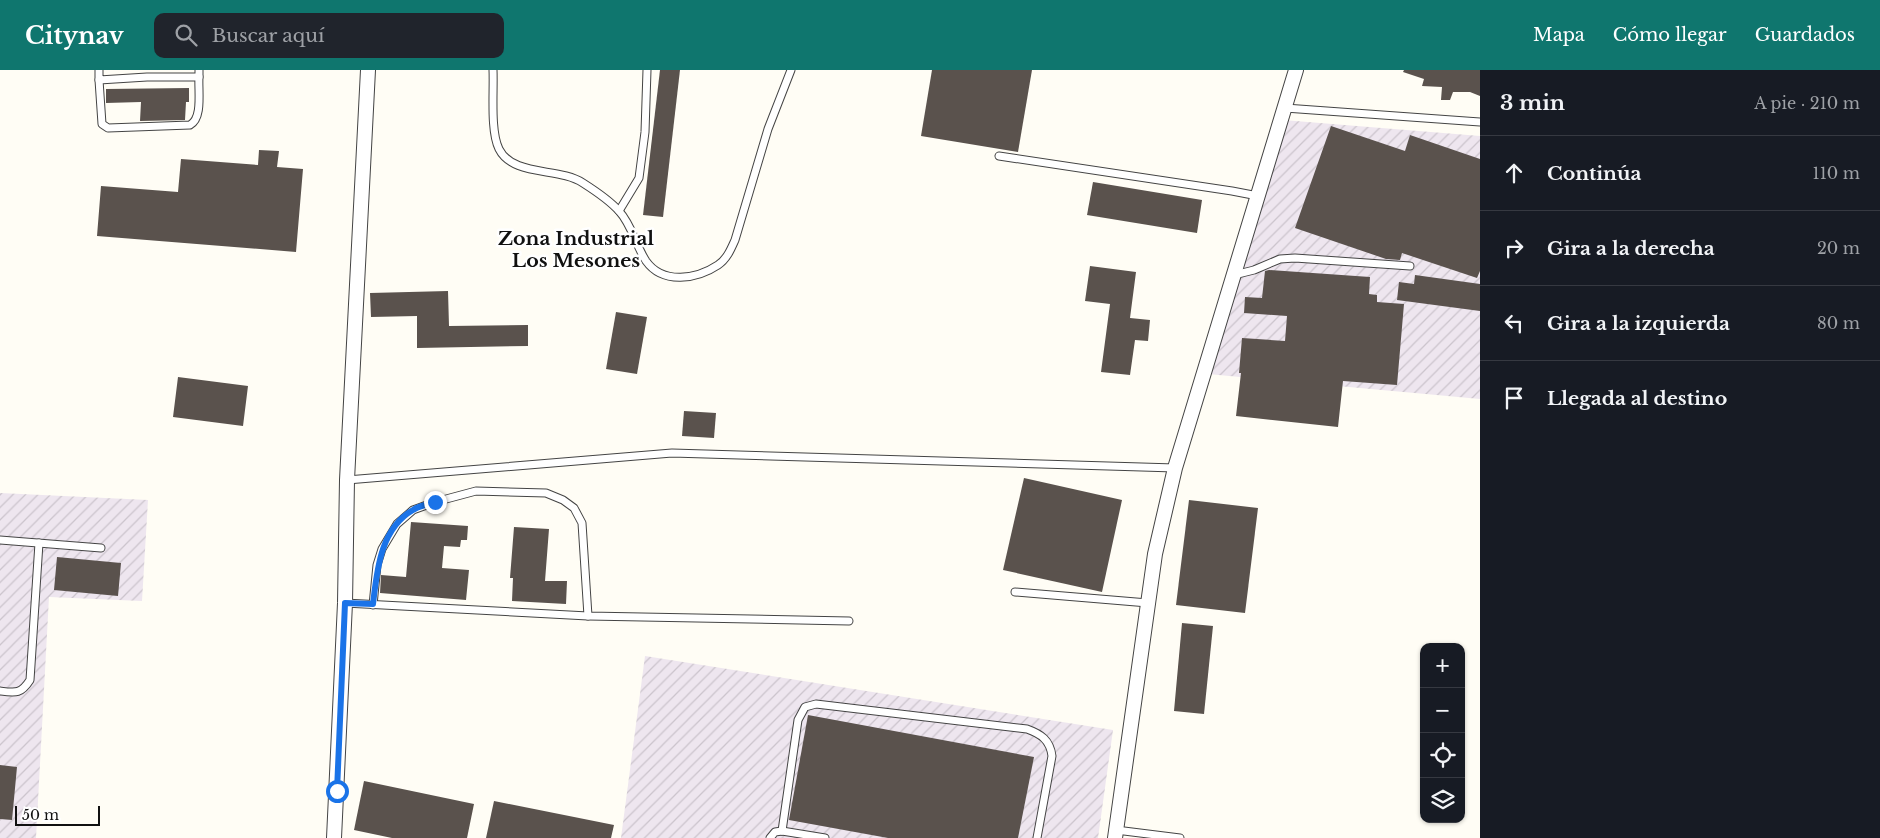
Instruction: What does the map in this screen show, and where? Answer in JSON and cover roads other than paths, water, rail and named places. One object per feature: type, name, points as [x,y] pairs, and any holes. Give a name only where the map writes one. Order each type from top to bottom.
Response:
[{"type":"street","points":[[334,838],[345,603],[347,480],[368,70]]},
{"type":"street","points":[[1115,834],[1155,554],[1176,468],[1296,70]]},
{"type":"lane","points":[[99,70],[99,80],[102,124],[108,128],[190,125],[194,123],[198,114],[199,74],[147,74],[99,80]]},
{"type":"lane","points":[[493,70],[494,136],[499,150],[512,164],[560,174],[582,182],[619,211],[636,239],[646,261],[656,270],[668,276],[682,278],[699,274],[718,264],[729,253],[735,240],[768,129],[791,70]]},
{"type":"lane","points":[[619,211],[638,178],[645,132],[647,70]]},
{"type":"lane","points":[[1285,108],[1480,122]]},
{"type":"lane","points":[[999,156],[1258,196]]},
{"type":"lane","points":[[1234,275],[1254,270],[1280,259],[1295,258],[1410,266]]},
{"type":"lane","points":[[347,480],[672,453],[1176,468]]},
{"type":"lane","points":[[373,604],[377,565],[382,549],[397,524],[412,510],[476,491],[546,493],[563,500],[574,508],[582,523],[588,616]]},
{"type":"lane","points":[[0,540],[101,548]]},
{"type":"lane","points":[[0,691],[16,693],[25,688],[30,680],[39,543]]},
{"type":"lane","points":[[1015,592],[1148,603]]},
{"type":"lane","points":[[345,603],[588,616],[848,620]]},
{"type":"lane","points":[[782,831],[798,720],[805,707],[816,704],[1027,729],[1038,733],[1046,739],[1051,748],[1052,756],[1037,838]]},
{"type":"lane","points":[[770,838],[776,832],[782,831],[825,838]]},
{"type":"lane","points":[[1115,834],[1180,838]]},
{"type":"district","name":"Zona Industrial Los Mesones","points":[[576,249]]}]
